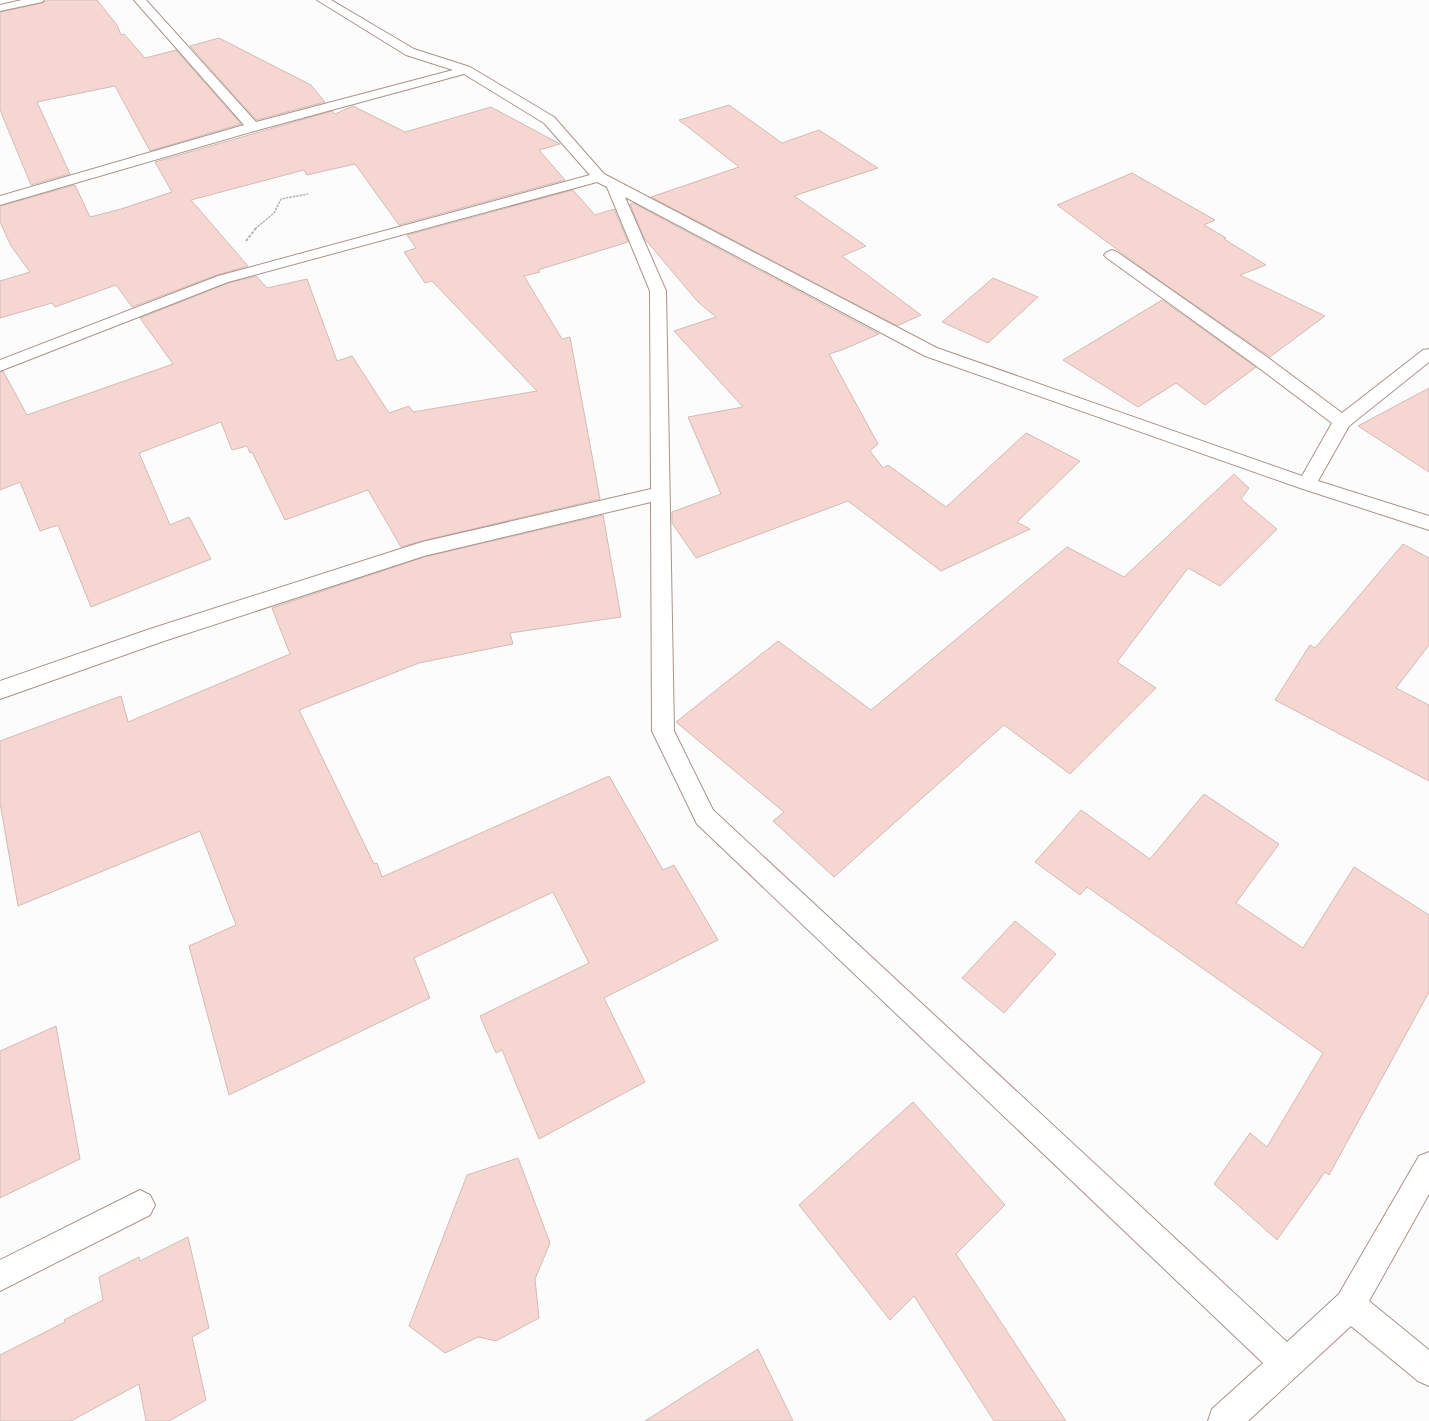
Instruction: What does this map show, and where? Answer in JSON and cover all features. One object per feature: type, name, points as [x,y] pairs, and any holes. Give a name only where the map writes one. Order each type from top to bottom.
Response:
[{"type":"street","points":[[0,8],[38,0]]},
{"type":"street","points":[[140,0],[253,127]]},
{"type":"street","points":[[323,0],[410,52],[466,70],[549,120],[606,181],[658,291],[663,731],[704,817],[1286,1364]]},
{"type":"street","points":[[0,200],[253,127],[466,70]]},
{"type":"street","points":[[0,366],[223,279],[606,181],[931,352],[1307,484],[1429,523]]},
{"type":"street","points":[[1112,255],[1261,361],[1342,422]]},
{"type":"street","points":[[1307,484],[1342,422],[1429,354]]},
{"type":"street","points":[[0,690],[157,635],[422,549],[661,493]]},
{"type":"street","points":[[1224,1421],[1350,1305],[1429,1166]]},
{"type":"street","points":[[0,1276],[140,1205]]},
{"type":"street","points":[[1350,1305],[1429,1370]]},
{"type":"path","points":[[223,279],[234,257],[254,230],[274,213],[281,199],[308,194]]},
{"type":"building","points":[[48,0],[97,0],[117,25],[121,35],[124,34],[145,58],[176,50],[241,124],[150,151],[115,86],[37,102],[70,174],[31,185],[0,110],[0,12],[42,3]]},
{"type":"building","points":[[219,38],[311,85],[325,102],[256,120],[190,46]]},
{"type":"building","points":[[729,105],[782,143],[819,130],[878,168],[794,196],[866,246],[842,256],[921,315],[897,326],[651,197],[739,167],[679,120]]},
{"type":"building","points":[[353,106],[405,132],[491,107],[560,144],[539,150],[565,180],[399,225],[355,164],[307,175],[304,170],[191,200],[248,266],[217,275],[132,307],[116,285],[55,307],[52,303],[0,318],[0,281],[30,272],[11,246],[0,222],[0,206],[75,185],[90,217],[121,209],[172,192],[155,162],[332,111],[335,114]]},
{"type":"building","points":[[1132,173],[1215,220],[1204,225],[1266,265],[1240,275],[1325,316],[1270,357],[1153,276],[1057,205]]},
{"type":"building","points":[[573,190],[595,215],[614,209],[628,242],[538,270],[540,272],[524,276],[562,339],[570,337],[600,499],[401,547],[368,490],[285,520],[252,452],[250,453],[247,446],[232,450],[221,422],[139,453],[170,525],[189,517],[211,559],[91,607],[58,525],[40,531],[20,482],[0,490],[0,372],[3,371],[27,415],[173,364],[140,318],[228,283],[256,276],[267,288],[307,279],[337,361],[352,356],[389,413],[409,406],[413,412],[537,391],[432,281],[425,283],[404,252],[416,248],[407,235]]},
{"type":"building","points":[[633,203],[879,334],[829,354],[878,444],[870,451],[883,468],[888,465],[946,507],[1026,433],[1080,461],[1017,522],[1030,529],[941,571],[848,501],[696,558],[672,523],[672,512],[721,494],[688,417],[743,407],[674,331],[716,317],[698,302],[644,238],[630,204]]},
{"type":"building","points":[[993,278],[1038,297],[988,343],[942,322]]},
{"type":"building","points":[[1162,300],[1256,367],[1205,405],[1176,383],[1138,407],[1063,360]]},
{"type":"building","points":[[1429,388],[1429,472],[1358,426]]},
{"type":"building","points":[[1234,474],[1249,488],[1241,499],[1277,529],[1220,586],[1188,568],[1117,662],[1156,688],[1070,774],[1004,725],[834,877],[773,821],[784,812],[676,722],[778,641],[871,710],[1067,547],[1124,577]]},
{"type":"building","points":[[603,515],[621,617],[510,633],[513,644],[419,663],[299,710],[374,864],[377,863],[382,877],[609,776],[663,870],[674,865],[718,940],[604,998],[645,1082],[539,1139],[502,1050],[496,1053],[480,1016],[589,963],[553,892],[414,958],[430,998],[229,1095],[189,946],[236,925],[200,831],[18,906],[0,803],[0,741],[121,696],[128,722],[290,654],[272,608],[424,557]]},
{"type":"building","points":[[1403,544],[1429,558],[1429,645],[1396,688],[1429,705],[1429,781],[1275,700],[1310,645],[1315,648]]},
{"type":"building","points":[[1204,794],[1279,844],[1236,903],[1303,948],[1354,867],[1429,915],[1429,992],[1329,1175],[1325,1172],[1277,1240],[1214,1184],[1250,1133],[1267,1147],[1323,1053],[1087,887],[1080,895],[1035,862],[1081,810],[1150,859]]},
{"type":"building","points":[[1015,921],[1056,954],[1004,1013],[962,978]]},
{"type":"building","points":[[56,1026],[80,1159],[0,1198],[0,1051]]},
{"type":"building","points":[[913,1102],[1005,1205],[956,1254],[1066,1421],[994,1421],[914,1296],[890,1320],[799,1205]]},
{"type":"building","points":[[518,1158],[550,1243],[535,1279],[539,1318],[496,1341],[478,1337],[445,1353],[409,1326],[467,1175]]},
{"type":"building","points":[[188,1237],[209,1328],[192,1337],[206,1400],[169,1421],[146,1421],[139,1384],[71,1421],[0,1421],[0,1355],[65,1322],[64,1320],[103,1300],[99,1277],[139,1257],[140,1261]]},
{"type":"building","points":[[758,1349],[793,1421],[645,1421]]}]
